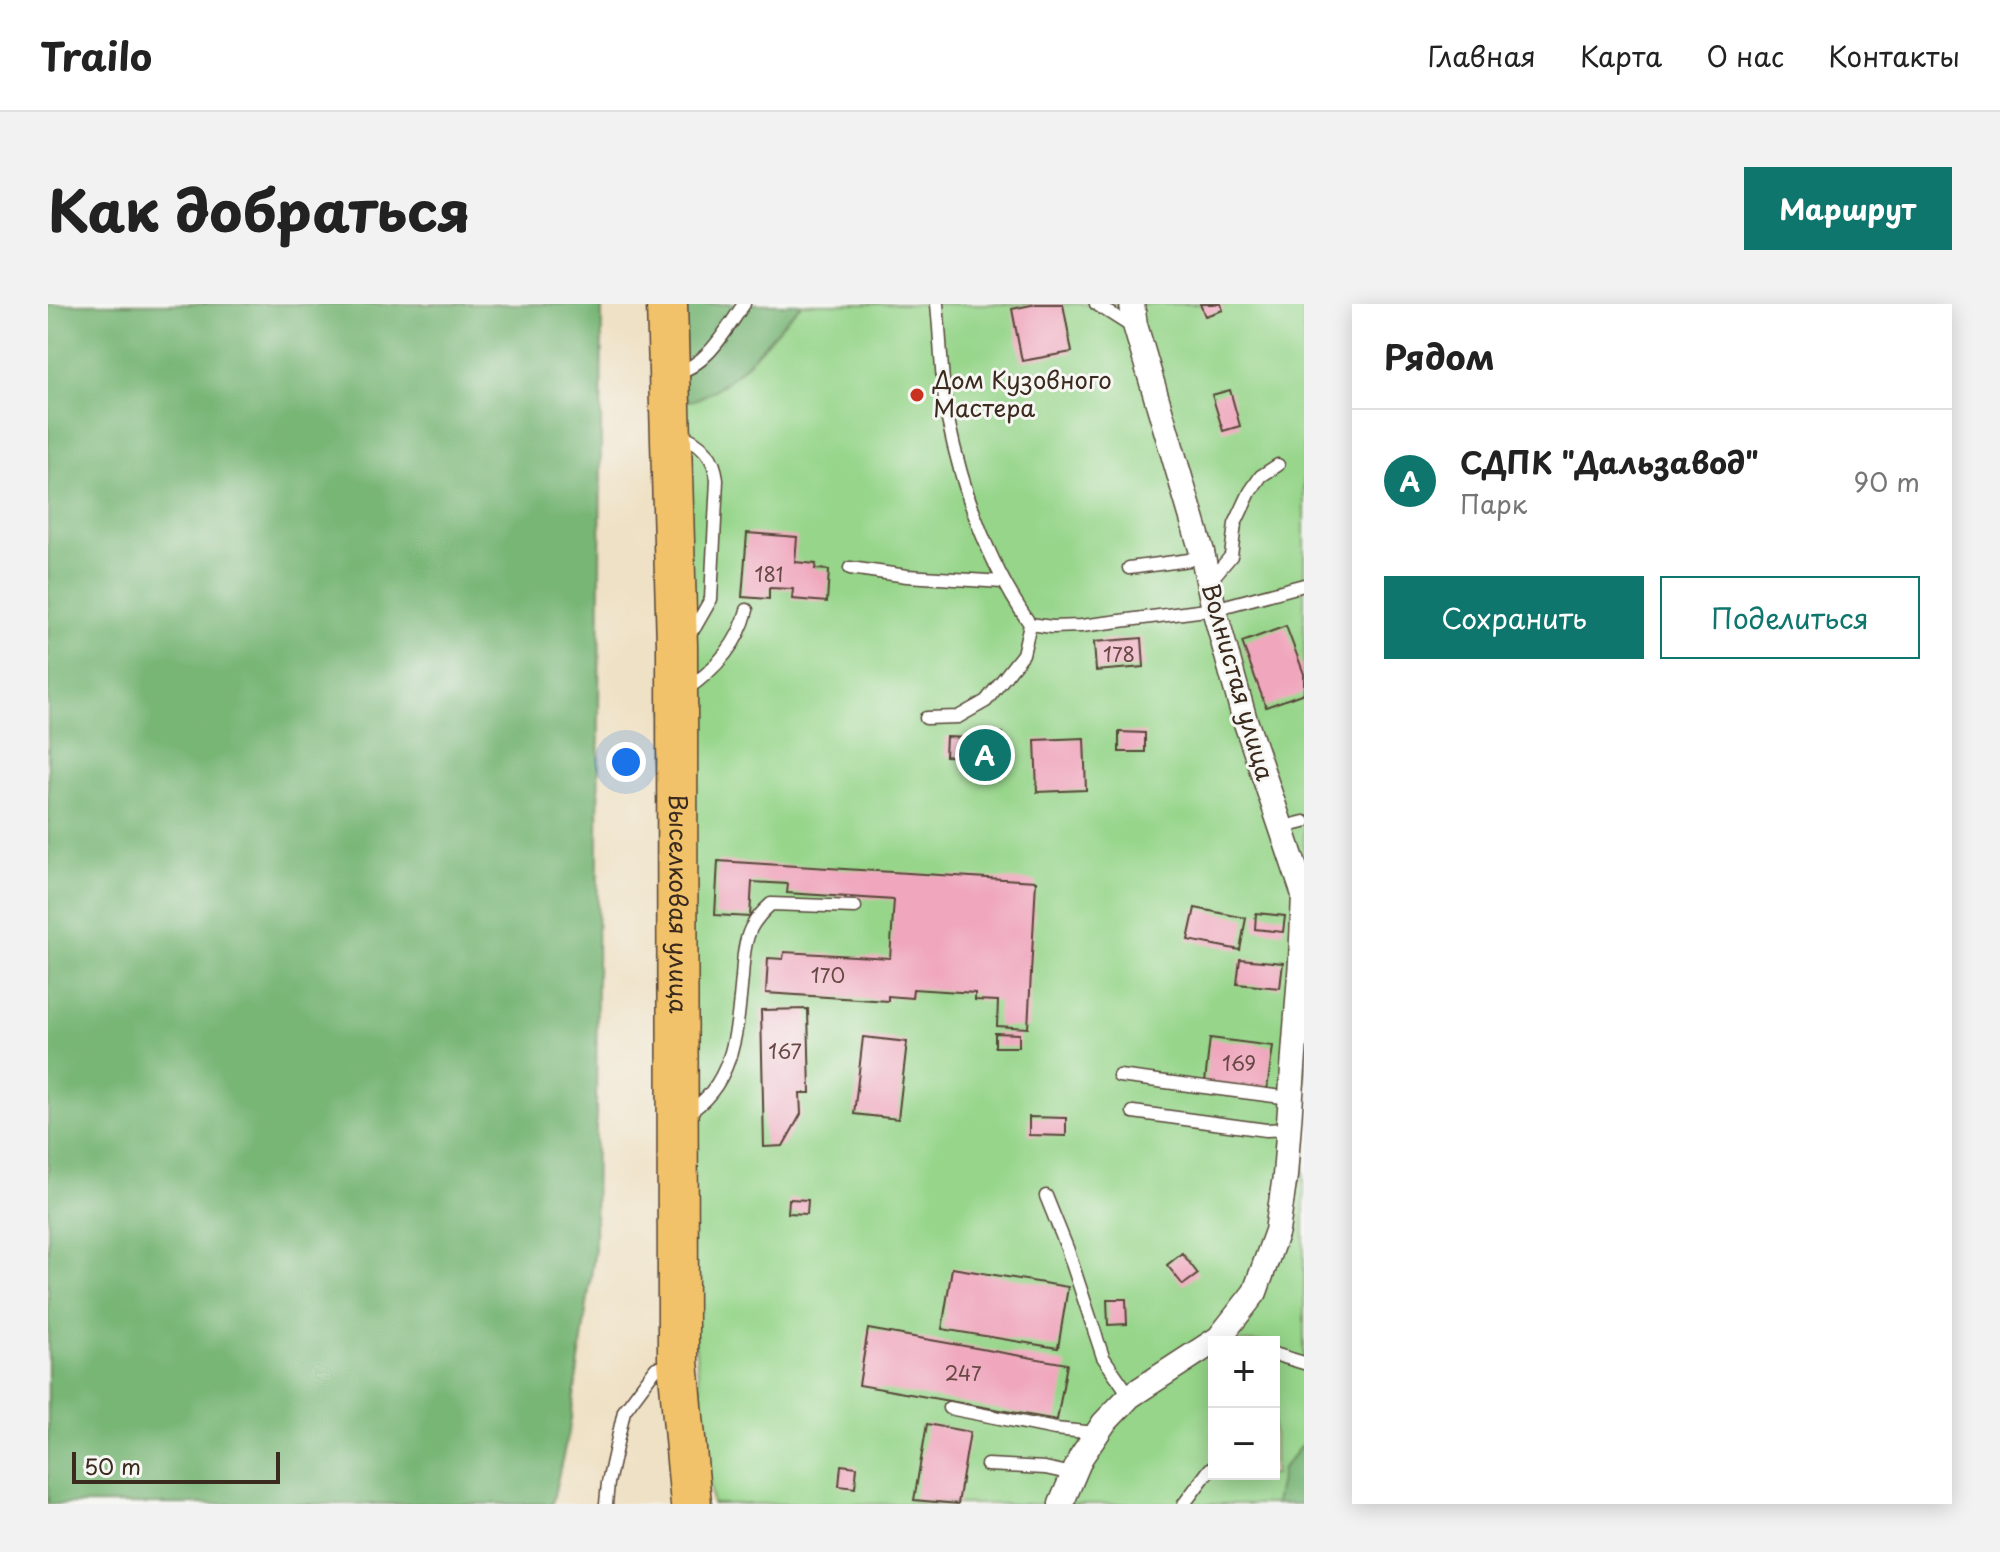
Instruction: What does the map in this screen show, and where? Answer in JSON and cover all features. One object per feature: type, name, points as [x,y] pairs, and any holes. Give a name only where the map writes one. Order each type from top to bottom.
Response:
[{"type":"main road","name":"Выселковая улица","points":[[647,304],[656,702],[656,1368],[668,1504]]},
{"type":"main road","name":"Выселковая улица","points":[[667,304],[677,645],[678,1362],[691,1504]]},
{"type":"street","name":"Волнистая улица","points":[[1133,314],[1202,552],[1214,609],[1244,717],[1304,895],[1288,1129],[1296,1156],[1277,1231],[1255,1292],[1228,1336]]},
{"type":"street","name":"Волнистая улица","points":[[1061,1504],[1073,1474],[1096,1433],[1130,1396],[1208,1350]]},
{"type":"lane","points":[[671,374],[686,371],[703,359],[744,304]]},
{"type":"lane","points":[[926,718],[958,717],[986,701],[1023,654],[1030,624],[1003,582],[976,521],[948,418],[937,304]]},
{"type":"lane","points":[[1096,304],[1126,323],[1133,314]]},
{"type":"lane","points":[[1209,582],[1231,556],[1235,524],[1250,492],[1261,476],[1278,465]]},
{"type":"lane","points":[[1129,568],[1189,560],[1202,552]]},
{"type":"lane","points":[[850,568],[907,576],[1003,582]]},
{"type":"lane","points":[[1030,624],[1081,626],[1214,609],[1304,585]]},
{"type":"lane","points":[[677,694],[700,680],[721,661],[739,634],[747,610]]},
{"type":"lane","points":[[1280,828],[1304,822]]},
{"type":"lane","points":[[678,1118],[700,1106],[719,1084],[728,1066],[737,1026],[750,929],[761,913],[771,904],[855,907]]},
{"type":"lane","points":[[1119,1076],[1290,1098]]},
{"type":"lane","points":[[1133,1112],[1266,1130],[1288,1129]]},
{"type":"lane","points":[[1046,1196],[1067,1248],[1103,1357],[1130,1396]]},
{"type":"lane","points":[[1280,1356],[1304,1363]]},
{"type":"lane","points":[[606,1504],[624,1411],[656,1368]]},
{"type":"lane","points":[[949,1408],[1055,1429],[1096,1433]]},
{"type":"lane","points":[[987,1465],[1045,1468],[1073,1474]]},
{"type":"lane","points":[[1184,1504],[1208,1472]]},
{"type":"green space","points":[[48,304],[602,304],[595,1248],[570,1425],[552,1504],[48,1504]]},
{"type":"green space","points":[[659,304],[1304,304],[1304,1504],[712,1504],[673,1136]]},
{"type":"green space","points":[[683,304],[802,304],[738,372],[708,394],[691,401],[681,394]]},
{"type":"green space","points":[[1304,1442],[1304,1504],[1275,1504],[1282,1469]]},
{"type":"building","points":[[1036,304],[1063,304],[1072,352],[1022,361],[1012,309]]},
{"type":"building","points":[[1200,304],[1221,304],[1223,310],[1205,316]]},
{"type":"building","points":[[1230,390],[1240,426],[1223,431],[1212,395]]},
{"type":"building","points":[[747,533],[797,537],[795,562],[816,564],[815,569],[829,570],[827,602],[792,599],[793,589],[769,588],[769,599],[742,597]]},
{"type":"building","points":[[1286,626],[1304,674],[1304,693],[1266,707],[1242,642]]},
{"type":"building","points":[[1142,638],[1144,667],[1096,671],[1094,642]]},
{"type":"building","points":[[1119,732],[1145,733],[1145,752],[1119,752]]},
{"type":"building","points":[[978,733],[1002,733],[1003,761],[979,762]]},
{"type":"building","points":[[946,737],[972,738],[971,757],[945,756]]},
{"type":"building","points":[[1084,738],[1086,790],[1037,792],[1035,740]]},
{"type":"building","points":[[718,861],[1036,881],[1028,1028],[997,1026],[998,1001],[975,1000],[975,993],[913,989],[912,998],[888,996],[888,1001],[766,993],[768,958],[783,959],[784,952],[890,958],[894,900],[787,893],[788,884],[752,882],[750,917],[715,915]]},
{"type":"building","points":[[1195,908],[1246,918],[1240,950],[1188,940]]},
{"type":"building","points":[[1256,913],[1285,916],[1283,932],[1255,929]]},
{"type":"building","points":[[1240,959],[1283,963],[1280,988],[1237,984]]},
{"type":"building","points":[[808,1009],[810,1093],[800,1093],[801,1114],[783,1146],[764,1147],[761,1010]]},
{"type":"building","points":[[995,1033],[1019,1034],[1019,1047],[995,1047]]},
{"type":"building","points":[[863,1037],[907,1042],[898,1119],[854,1114]]},
{"type":"building","points":[[1210,1038],[1273,1046],[1267,1090],[1205,1082]]},
{"type":"building","points":[[1029,1117],[1066,1118],[1066,1136],[1029,1135]]},
{"type":"building","points":[[789,1199],[808,1200],[807,1214],[788,1213]]},
{"type":"building","points":[[1182,1253],[1198,1274],[1183,1285],[1167,1265]]},
{"type":"building","points":[[952,1268],[1068,1287],[1058,1348],[942,1329]]},
{"type":"building","points":[[1107,1299],[1126,1299],[1127,1324],[1108,1325]]},
{"type":"building","points":[[868,1329],[1067,1364],[1057,1420],[859,1385]]},
{"type":"building","points":[[927,1424],[970,1432],[958,1504],[914,1500]]},
{"type":"building","points":[[841,1465],[857,1467],[855,1488],[839,1486]]},
{"type":"place","name":"Дом Кузовного Мастера","points":[[917,395]]},
{"type":"place","name":"СДПК \"Дальзавод\"","points":[[985,755]]}]
